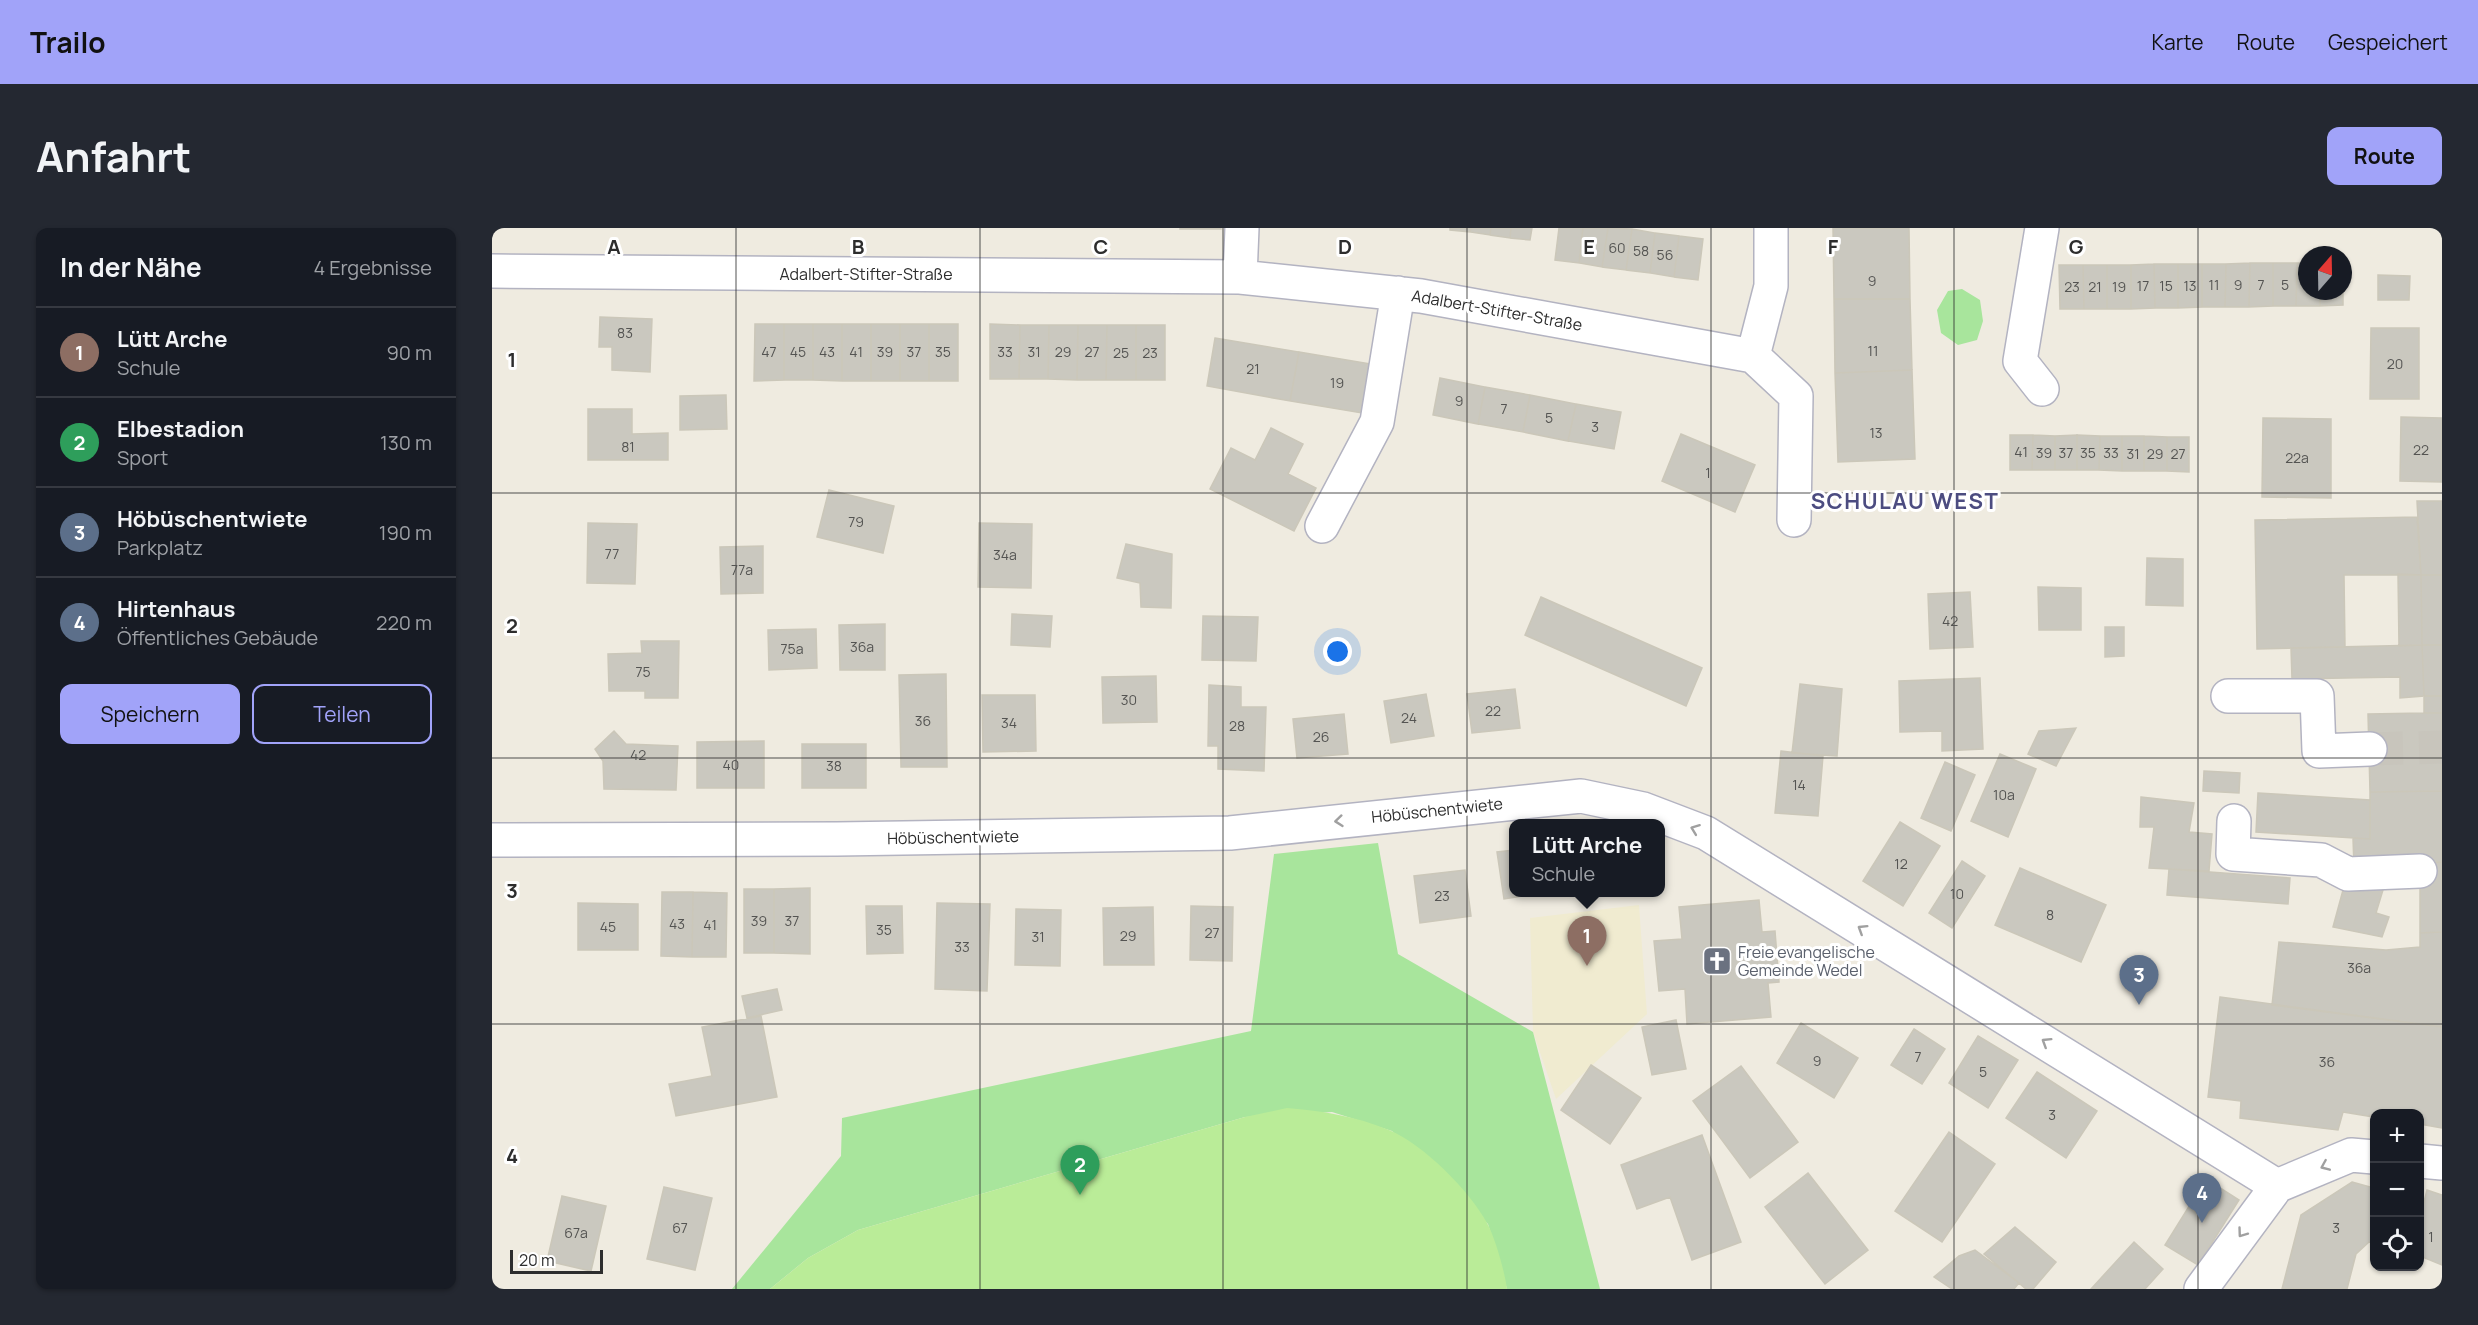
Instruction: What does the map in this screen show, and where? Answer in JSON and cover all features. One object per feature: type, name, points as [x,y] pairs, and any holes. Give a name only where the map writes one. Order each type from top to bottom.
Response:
[{"type":"street","points":[[1240,277],[1242,228]]},
{"type":"street","points":[[1771,228],[1771,286],[1753,356],[1796,396],[1794,520]]},
{"type":"street","points":[[2042,228],[2020,361],[2042,389]]},
{"type":"street","name":"Adalbert-Stifter-Straße","points":[[492,271],[1240,277],[1398,293],[1753,356]]},
{"type":"street","points":[[1323,526],[1377,422],[1398,293]]},
{"type":"street","points":[[2228,696],[2317,696],[2319,751],[2370,749]]},
{"type":"street","name":"Höbüschentwiete","points":[[492,840],[1230,833],[1581,796],[1643,809],[1706,833],[2277,1186]]},
{"type":"street","points":[[2234,821],[2233,854],[2321,860],[2348,874],[2420,871]]},
{"type":"street","points":[[2201,1289],[2277,1186],[2351,1155],[2370,1157]]},
{"type":"street","points":[[2424,1161],[2442,1163]]},
{"type":"shaded area","points":[[1639,905],[1647,1014],[1556,1099],[1533,1032],[1530,918]]},
{"type":"green space","points":[[1962,289],[1980,300],[1983,321],[1977,340],[1958,345],[1941,333],[1937,310],[1948,291]]},
{"type":"green space","points":[[1378,843],[1398,954],[1533,1032],[1600,1289],[1507,1289],[1488,1224],[1392,1131],[1332,1112],[1245,1117],[858,1230],[808,1258],[770,1289],[732,1289],[841,1156],[842,1118],[1251,1031],[1274,854]]},
{"type":"green space","points":[[1287,1108],[1339,1115],[1376,1125],[1402,1137],[1430,1157],[1457,1183],[1487,1223],[1499,1255],[1507,1289],[770,1289],[808,1258],[858,1230],[1245,1117]]},
{"type":"building","points":[[1221,228],[1221,229],[1180,229]]},
{"type":"building","points":[[1450,228],[1471,228],[1470,232],[1450,230]]},
{"type":"building","points":[[1471,228],[1491,228],[1490,235],[1470,232]]},
{"type":"building","points":[[1491,228],[1511,228],[1510,238],[1490,235]]},
{"type":"building","points":[[1511,228],[1532,228],[1530,240],[1510,238]]},
{"type":"building","points":[[1559,228],[1583,228],[1579,263],[1555,260]]},
{"type":"building","points":[[1583,228],[1608,228],[1602,267],[1579,263]]},
{"type":"building","points":[[1608,228],[1632,229],[1626,270],[1602,267]]},
{"type":"building","points":[[1833,228],[1909,228],[1910,299],[1834,299]]},
{"type":"building","points":[[1632,229],[1655,233],[1650,273],[1626,270]]},
{"type":"building","points":[[1655,233],[1679,236],[1674,277],[1650,273]]},
{"type":"building","points":[[1679,236],[1703,239],[1698,280],[1674,277]]},
{"type":"building","points":[[2250,263],[2273,263],[2273,306],[2249,307]]},
{"type":"building","points":[[2250,263],[2249,307],[2225,307],[2226,264]]},
{"type":"building","points":[[2273,263],[2297,263],[2296,306],[2273,306]]},
{"type":"building","points":[[2298,263],[2298,300],[2320,300],[2320,306],[2296,306]]},
{"type":"building","points":[[2154,264],[2178,264],[2178,308],[2155,308]]},
{"type":"building","points":[[2154,264],[2155,308],[2131,309],[2131,265]]},
{"type":"building","points":[[2178,264],[2202,264],[2202,307],[2178,308]]},
{"type":"building","points":[[2202,264],[2226,264],[2225,307],[2202,307]]},
{"type":"building","points":[[2059,265],[2083,265],[2084,309],[2060,309]]},
{"type":"building","points":[[2083,265],[2107,265],[2107,309],[2084,309]]},
{"type":"building","points":[[2107,265],[2131,265],[2131,309],[2107,309]]},
{"type":"building","points":[[2378,275],[2410,276],[2409,300],[2378,300]]},
{"type":"building","points":[[1834,299],[1910,299],[1912,370],[1835,373]]},
{"type":"building","points":[[2320,300],[2343,300],[2343,305],[2320,306]]},
{"type":"building","points":[[600,317],[652,319],[650,372],[612,370],[612,347],[599,347]]},
{"type":"building","points":[[755,324],[784,324],[784,380],[754,381]]},
{"type":"building","points":[[784,324],[813,324],[813,380],[784,380]]},
{"type":"building","points":[[813,324],[842,324],[842,381],[813,380]]},
{"type":"building","points":[[842,324],[871,324],[871,381],[842,381]]},
{"type":"building","points":[[871,324],[900,324],[900,381],[871,381]]},
{"type":"building","points":[[900,324],[929,324],[929,381],[900,381]]},
{"type":"building","points":[[929,324],[958,324],[958,381],[929,381]]},
{"type":"building","points":[[990,324],[1020,325],[1019,379],[990,379]]},
{"type":"building","points":[[1020,325],[1049,325],[1048,379],[1019,379]]},
{"type":"building","points":[[1049,325],[1078,325],[1077,380],[1048,379]]},
{"type":"building","points":[[1078,325],[1107,325],[1106,380],[1077,380]]},
{"type":"building","points":[[1107,325],[1136,325],[1136,380],[1106,380]]},
{"type":"building","points":[[1136,325],[1165,325],[1165,380],[1136,380]]},
{"type":"building","points":[[2371,328],[2419,328],[2419,399],[2370,399]]},
{"type":"building","points":[[1215,338],[1299,352],[1290,401],[1207,386]]},
{"type":"building","points":[[1299,352],[1383,366],[1374,415],[1290,401]]},
{"type":"building","points":[[1912,370],[1915,459],[1838,462],[1835,373]]},
{"type":"building","points":[[1440,378],[1485,387],[1478,424],[1433,415]]},
{"type":"building","points":[[1485,387],[1530,395],[1523,432],[1478,424]]},
{"type":"building","points":[[726,395],[727,429],[680,430],[680,396]]},
{"type":"building","points":[[1530,395],[1576,404],[1568,441],[1523,432]]},
{"type":"building","points":[[1576,404],[1621,412],[1614,449],[1568,441]]},
{"type":"building","points":[[588,409],[632,409],[632,434],[668,433],[668,460],[588,460]]},
{"type":"building","points":[[2401,417],[2442,418],[2442,482],[2400,481]]},
{"type":"building","points":[[2263,418],[2331,419],[2331,498],[2262,497]]},
{"type":"building","points":[[1271,428],[1303,444],[1288,474],[1316,488],[1294,531],[1210,489],[1231,448],[1255,460]]},
{"type":"building","points":[[1681,434],[1755,465],[1735,512],[1662,481]]},
{"type":"building","points":[[2010,435],[2033,435],[2032,470],[2010,470]]},
{"type":"building","points":[[2033,435],[2055,436],[2055,470],[2032,470]]},
{"type":"building","points":[[2077,435],[2100,436],[2099,470],[2077,470]]},
{"type":"building","points":[[2077,435],[2077,470],[2055,470],[2055,436]]},
{"type":"building","points":[[2100,436],[2122,436],[2122,471],[2099,470]]},
{"type":"building","points":[[2122,436],[2144,436],[2144,471],[2122,471]]},
{"type":"building","points":[[2144,436],[2167,437],[2167,471],[2144,471]]},
{"type":"building","points":[[2167,437],[2189,437],[2189,472],[2167,471]]},
{"type":"building","points":[[829,490],[894,506],[883,553],[817,537]]},
{"type":"building","points":[[2417,501],[2442,501],[2442,575],[2421,575]]},
{"type":"building","points":[[2417,517],[2421,575],[2344,575],[2345,647],[2257,649],[2255,520]]},
{"type":"building","points":[[588,523],[637,524],[635,584],[587,583]]},
{"type":"building","points":[[979,523],[1032,524],[1031,588],[978,587]]},
{"type":"building","points":[[1126,544],[1172,554],[1171,608],[1141,607],[1140,583],[1117,578]]},
{"type":"building","points":[[763,546],[763,593],[721,594],[720,547]]},
{"type":"building","points":[[2147,558],[2183,559],[2183,606],[2146,605]]},
{"type":"building","points":[[2398,574],[2421,575],[2422,645],[2399,646]]},
{"type":"building","points":[[2421,575],[2442,575],[2442,645],[2422,645]]},
{"type":"building","points":[[2038,587],[2081,588],[2081,630],[2039,630]]},
{"type":"building","points":[[1970,592],[1973,647],[1930,649],[1928,594]]},
{"type":"building","points":[[1541,597],[1702,668],[1686,706],[1525,635]]},
{"type":"building","points":[[1012,614],[1052,616],[1050,647],[1011,645]]},
{"type":"building","points":[[1203,616],[1258,617],[1256,661],[1202,660]]},
{"type":"building","points":[[885,624],[885,670],[840,670],[839,625]]},
{"type":"building","points":[[2105,627],[2124,627],[2124,656],[2105,657]]},
{"type":"building","points":[[816,629],[817,668],[769,670],[768,630]]},
{"type":"building","points":[[641,641],[679,641],[678,698],[645,698],[645,691],[609,691],[608,654],[642,653]]},
{"type":"building","points":[[2422,645],[2442,645],[2442,696],[2424,696]]},
{"type":"building","points":[[2422,645],[2424,696],[2400,698],[2400,677],[2292,679],[2291,648]]},
{"type":"building","points":[[946,674],[947,767],[901,767],[899,675]]},
{"type":"building","points":[[1156,676],[1157,722],[1103,723],[1102,677]]},
{"type":"building","points":[[1980,678],[1983,749],[1942,751],[1942,731],[1900,732],[1899,681]]},
{"type":"building","points":[[1800,684],[1842,689],[1837,756],[1792,753]]},
{"type":"building","points":[[1209,685],[1241,687],[1241,707],[1266,707],[1264,771],[1218,769],[1218,746],[1208,746]]},
{"type":"building","points":[[1515,689],[1520,728],[1472,733],[1467,694]]},
{"type":"building","points":[[1426,694],[1434,736],[1391,743],[1384,701]]},
{"type":"building","points":[[982,695],[1035,695],[1036,751],[983,752]]},
{"type":"building","points":[[2424,696],[2442,696],[2442,713],[2424,713]]},
{"type":"building","points":[[2442,713],[2442,791],[2370,792],[2368,714]]},
{"type":"building","points":[[1344,714],[1348,754],[1297,758],[1293,719]]},
{"type":"building","points":[[2076,728],[2056,766],[2028,754],[2039,731]]},
{"type":"building","points":[[614,731],[626,744],[678,746],[676,790],[604,789],[603,761],[595,749]]},
{"type":"building","points":[[764,741],[764,788],[697,788],[697,742]]},
{"type":"building","points":[[802,744],[866,744],[866,788],[802,788]]},
{"type":"building","points":[[1781,751],[1823,756],[1818,816],[1775,813]]},
{"type":"building","points":[[2000,754],[2036,769],[2008,837],[1971,821]]},
{"type":"building","points":[[1945,762],[1975,775],[1951,831],[1921,818]]},
{"type":"building","points":[[2204,771],[2240,773],[2239,793],[2203,791]]},
{"type":"building","points":[[2442,791],[2442,862],[2354,867],[2353,838],[2370,839],[2370,792]]},
{"type":"building","points":[[2258,793],[2370,800],[2370,839],[2256,832]]},
{"type":"building","points":[[2141,797],[2194,803],[2189,832],[2212,834],[2209,871],[2149,868],[2154,827],[2140,827]]},
{"type":"building","points":[[1900,822],[1940,846],[1903,906],[1863,881]]},
{"type":"building","points":[[1509,851],[1509,897],[1517,897],[1504,899],[1497,852]]},
{"type":"building","points":[[1962,861],[1985,876],[1952,928],[1929,913]]},
{"type":"building","points":[[2442,862],[2442,932],[2420,933],[2420,863]]},
{"type":"building","points":[[2020,868],[2106,905],[2081,962],[1995,925]]},
{"type":"building","points":[[2169,869],[2290,878],[2288,904],[2167,895]]},
{"type":"building","points":[[1465,870],[1471,916],[1420,923],[1414,876]]},
{"type":"building","points":[[2346,879],[2386,880],[2376,913],[2389,917],[2382,937],[2333,927]]},
{"type":"building","points":[[810,888],[810,954],[774,953],[774,889]]},
{"type":"building","points":[[744,889],[774,889],[774,953],[744,953]]},
{"type":"building","points":[[662,892],[693,892],[692,957],[661,956]]},
{"type":"building","points":[[693,892],[727,893],[726,957],[692,957]]},
{"type":"building","name":"Freie evangelische Gemeinde Wedel","points":[[1759,900],[1762,932],[1775,931],[1779,982],[1768,983],[1771,1017],[1687,1024],[1685,989],[1659,991],[1654,941],[1682,939],[1679,907]]},
{"type":"building","points":[[578,903],[638,904],[638,950],[578,950]]},
{"type":"building","points":[[937,903],[990,904],[987,991],[935,989]]},
{"type":"building","points":[[866,906],[902,906],[903,953],[867,954]]},
{"type":"building","points":[[1191,906],[1233,907],[1232,961],[1190,960]]},
{"type":"building","points":[[1153,907],[1154,965],[1104,965],[1103,908]]},
{"type":"building","points":[[1016,909],[1061,910],[1060,966],[1015,965]]},
{"type":"building","points":[[2442,932],[2442,1027],[2272,1005],[2279,942],[2386,950],[2420,947],[2420,933]]},
{"type":"building","points":[[777,989],[782,1010],[747,1018],[742,996]]},
{"type":"building","points":[[2220,997],[2442,1027],[2442,1128],[2424,1125],[2424,1109],[2370,1109],[2370,1116],[2343,1112],[2338,1130],[2240,1118],[2241,1101],[2208,1097]]},
{"type":"building","points":[[761,1016],[777,1097],[676,1116],[669,1084],[712,1076],[702,1027]]},
{"type":"building","points":[[1676,1020],[1686,1069],[1652,1075],[1642,1027]]},
{"type":"building","points":[[1801,1023],[1858,1058],[1834,1098],[1777,1063]]},
{"type":"building","points":[[1914,1029],[1945,1049],[1922,1084],[1891,1065]]},
{"type":"building","points":[[1978,1036],[2018,1060],[1988,1108],[1949,1083]]},
{"type":"building","points":[[1591,1065],[1641,1098],[1610,1144],[1561,1110]]},
{"type":"building","points":[[1741,1066],[1798,1142],[1750,1178],[1693,1101]]},
{"type":"building","points":[[2037,1072],[2097,1111],[2066,1158],[2006,1118]]},
{"type":"building","points":[[1949,1132],[1995,1164],[1942,1242],[1895,1211]]},
{"type":"building","points":[[1702,1135],[1741,1242],[1692,1260],[1670,1197],[1637,1209],[1621,1165]]},
{"type":"building","points":[[1808,1173],[1868,1250],[1825,1284],[1765,1207]]},
{"type":"building","points":[[2206,1179],[2239,1200],[2198,1265],[2165,1245]]},
{"type":"building","points":[[2352,1182],[2370,1187],[2370,1242],[2356,1254],[2347,1289],[2282,1289],[2301,1215]]},
{"type":"building","points":[[664,1187],[712,1198],[695,1270],[647,1259]]},
{"type":"building","points":[[2427,1190],[2442,1195],[2442,1265],[2424,1258],[2424,1202]]},
{"type":"building","points":[[562,1196],[606,1206],[591,1271],[547,1261]]},
{"type":"building","points":[[2015,1227],[2056,1262],[2033,1289],[2026,1289],[1984,1254]]},
{"type":"building","points":[[2134,1242],[2163,1269],[2145,1289],[2091,1289]]},
{"type":"building","points":[[1975,1250],[2019,1283],[2014,1289],[1952,1289],[1934,1277],[1959,1256]]},
{"type":"tunnel","points":[[2370,749],[2442,747]]},
{"type":"place","name":"Freie evangelische Gemeinde Wedel","points":[[1717,961]]},
{"type":"place","name":"Lütt Arche","points":[[1587,966]]},
{"type":"place","name":"Höbüschentwiete","points":[[2139,1005]]},
{"type":"place","name":"Elbestadion","points":[[1080,1195]]},
{"type":"place","name":"Hirtenhaus","points":[[2202,1223]]},
{"type":"district","name":"SCHULAU WEST","points":[[1905,501]]}]
